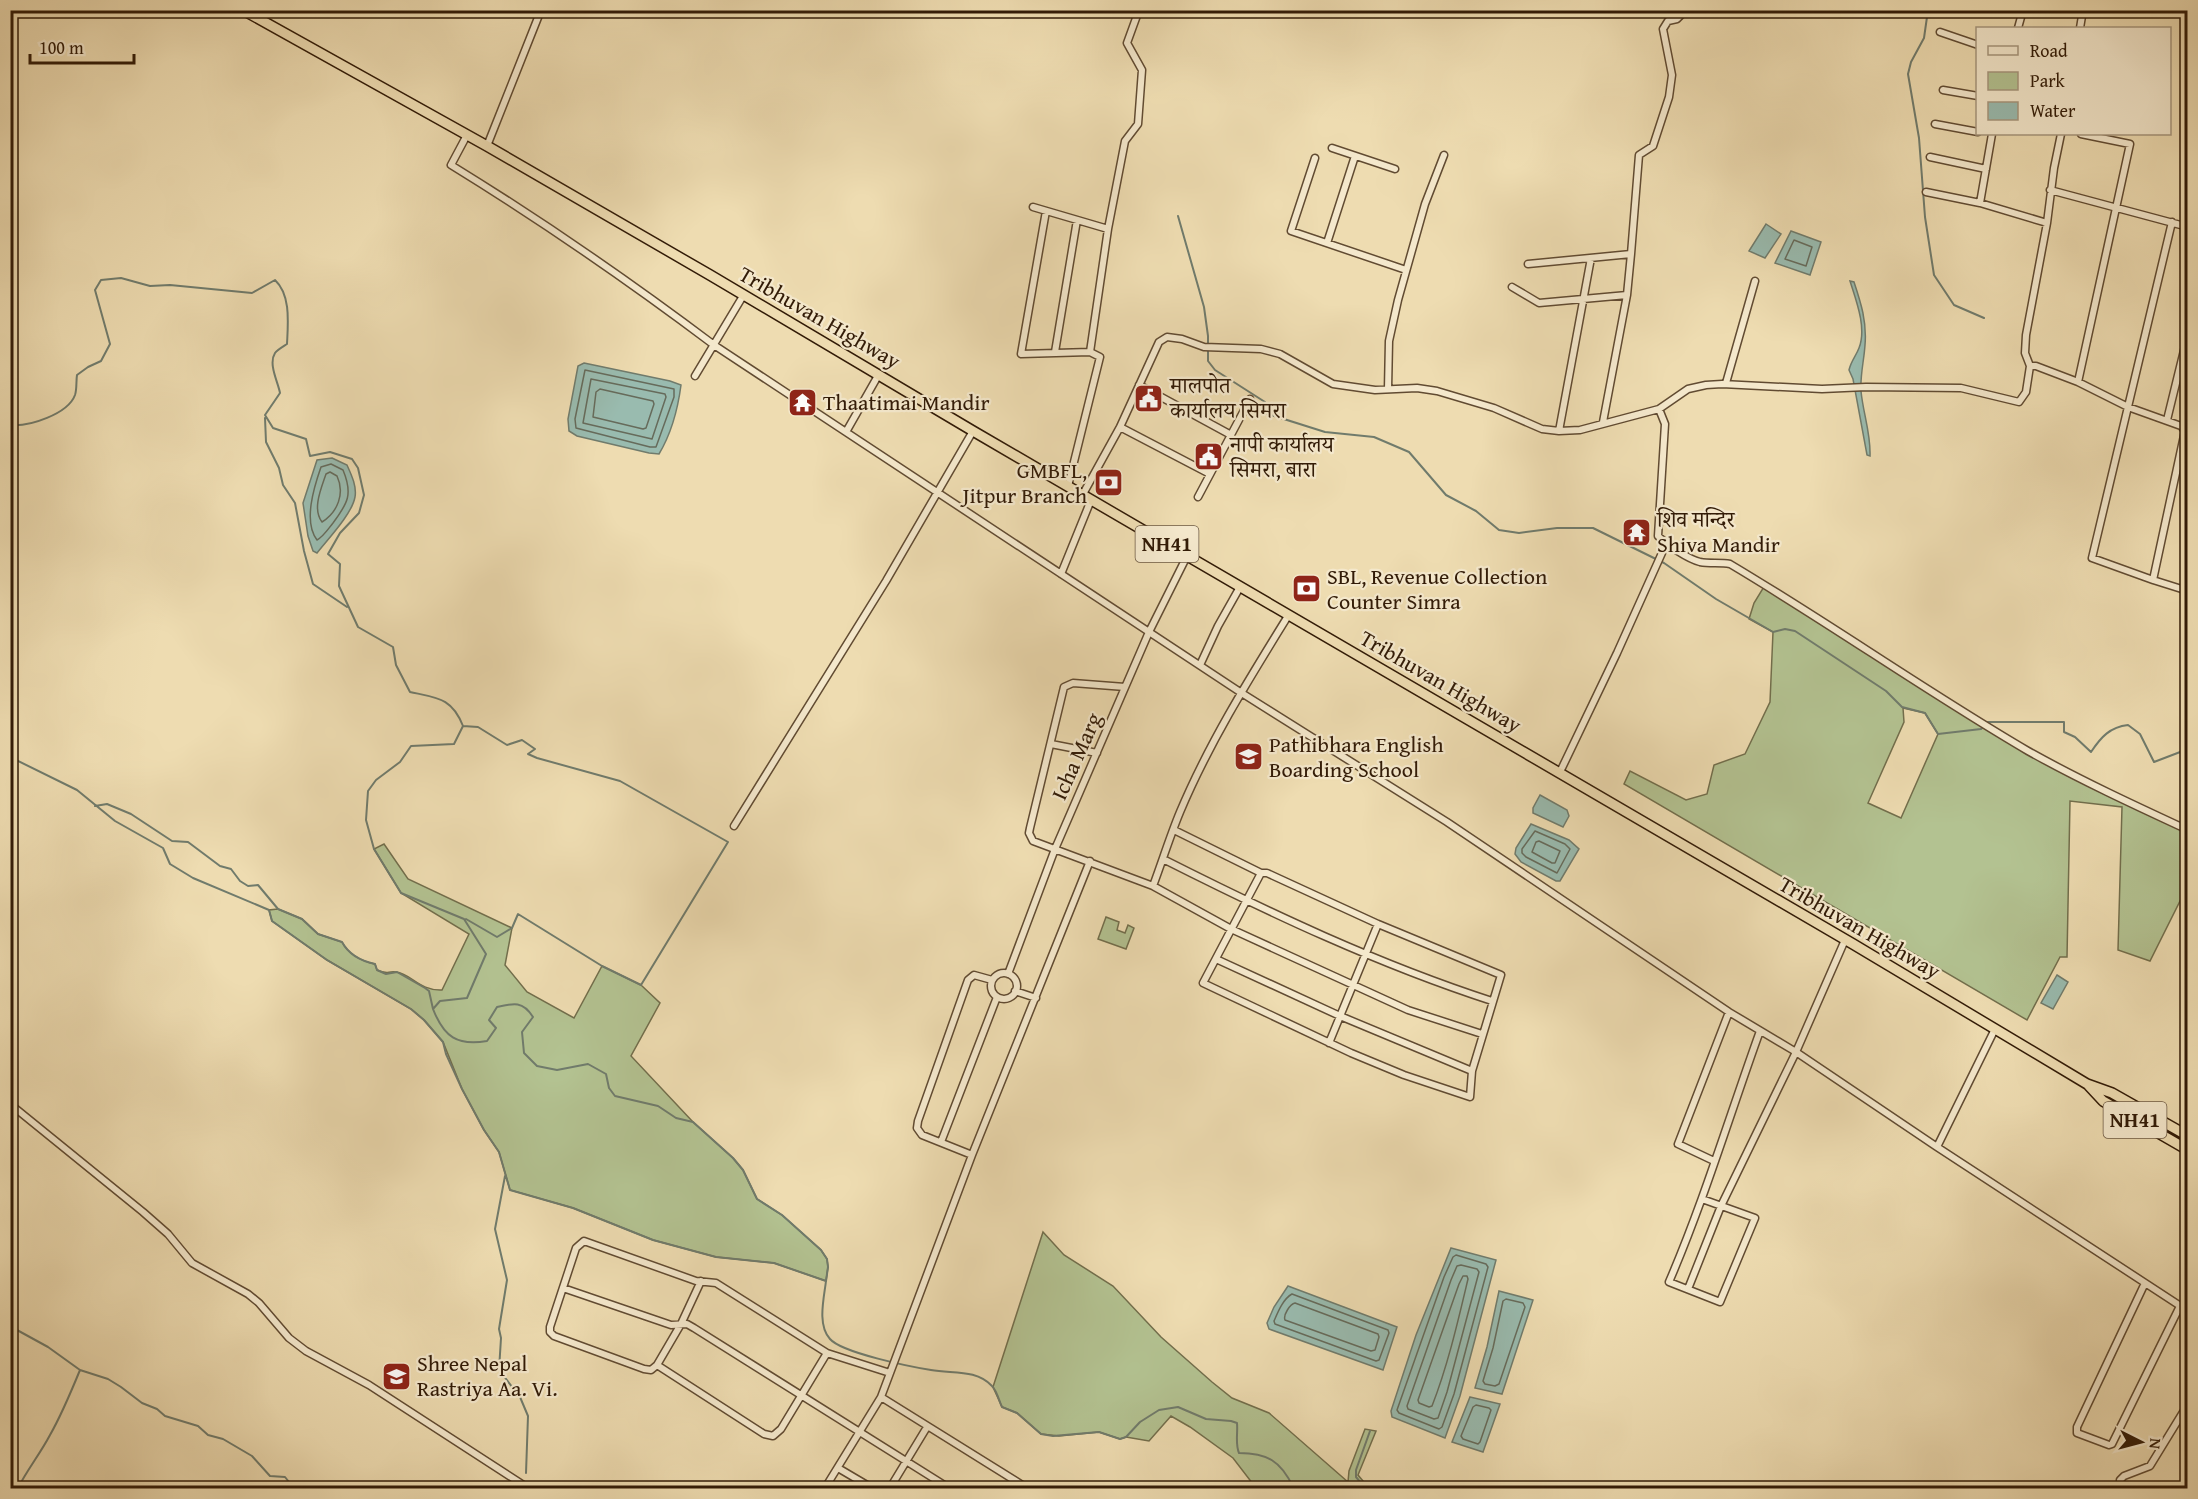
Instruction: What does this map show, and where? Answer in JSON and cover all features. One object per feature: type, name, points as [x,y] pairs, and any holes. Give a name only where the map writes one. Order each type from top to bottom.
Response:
[{"type":"highway","name":"Tribhuvan Highway","points":[[243,10],[488,146],[1288,616],[1560,772],[2087,1084]]},
{"type":"highway","name":"NH41","points":[[2087,1084],[2112,1093],[2187,1136]]},
{"type":"highway","name":"NH41","points":[[2087,1084],[2103,1101],[2187,1150]]},
{"type":"street","points":[[488,146],[541,10]]},
{"type":"street","points":[[1090,352],[1108,229],[1125,141],[1138,124],[1142,70],[1127,43],[1139,10]]},
{"type":"street","points":[[1603,423],[1627,295],[1639,155],[1653,146],[1669,97],[1672,75],[1662,29],[1668,21],[1677,19],[1686,10]]},
{"type":"street","points":[[2008,10],[2022,13]]},
{"type":"street","points":[[2080,27],[2083,10]]},
{"type":"street","points":[[1940,32],[1976,45]]},
{"type":"street","points":[[1943,90],[1976,96]]},
{"type":"street","points":[[1935,124],[1976,132]]},
{"type":"street","points":[[467,135],[451,165],[525,211],[648,295],[714,345],[1240,692],[1428,810],[1729,1012],[1796,1052],[2187,1311]]},
{"type":"street","points":[[1980,203],[1991,135]]},
{"type":"street","points":[[1062,574],[1087,497],[1159,342],[1167,337],[1208,347],[1261,349],[1280,354],[1333,384],[1375,390],[1417,388],[1437,391],[1494,408],[1542,429],[1559,431],[1580,430],[1659,409],[1688,389],[1726,383],[1788,388],[1961,388],[2019,402],[2026,392],[2030,366],[2025,353],[2026,335],[2061,135]]},
{"type":"street","points":[[2078,382],[2130,144],[2086,135]]},
{"type":"street","points":[[1332,148],[1395,169]]},
{"type":"street","points":[[1388,389],[1389,340],[1425,204],[1444,155]]},
{"type":"street","points":[[1327,243],[1355,156]]},
{"type":"street","points":[[1930,157],[1986,169]]},
{"type":"street","points":[[1315,158],[1291,231],[1406,270]]},
{"type":"street","points":[[2050,190],[2187,227]]},
{"type":"street","points":[[1926,192],[1980,203],[2047,223]]},
{"type":"street","points":[[1033,207],[1108,229]]},
{"type":"street","points":[[1046,211],[1022,354],[1090,352],[1100,357],[1068,486]]},
{"type":"street","points":[[1054,352],[1077,220]]},
{"type":"street","points":[[2172,222],[2092,558],[2187,591]]},
{"type":"street","points":[[1528,264],[1631,254]]},
{"type":"street","points":[[1559,431],[1591,258]]},
{"type":"street","points":[[1726,383],[1755,281]]},
{"type":"street","points":[[1512,287],[1539,303],[1627,295]]},
{"type":"street","points":[[695,376],[743,296]]},
{"type":"street","points":[[2167,420],[2187,333]]},
{"type":"street","points":[[2030,366],[2040,367],[2078,382],[2128,407],[2167,420],[2185,430],[2153,580]]},
{"type":"street","points":[[846,432],[879,374]]},
{"type":"street","points":[[1139,385],[1231,435]]},
{"type":"street","points":[[1198,497],[1250,399]]},
{"type":"street","points":[[1659,409],[1665,424],[1658,536],[1666,544],[1700,562],[1719,561],[1730,564],[1802,607],[1988,727],[2072,775],[2187,830]]},
{"type":"street","points":[[1120,427],[1210,474]]},
{"type":"street","points":[[734,826],[886,581],[973,431]]},
{"type":"street","points":[[1560,772],[1666,544]]},
{"type":"street","name":"Icha Marg","points":[[1008,974],[1055,849],[1096,753],[1149,632],[1187,556]]},
{"type":"street","points":[[1200,665],[1240,587]]},
{"type":"street","points":[[1153,886],[1192,786],[1240,692],[1288,616]]},
{"type":"street","points":[[1125,687],[1068,684],[1062,693],[1029,833],[1036,843],[1153,886],[1231,929],[1408,1010],[1482,1034]]},
{"type":"street","points":[[1051,744],[1096,753]]},
{"type":"street","points":[[1174,830],[1260,873],[1267,873],[1378,924],[1501,975],[1472,1071],[1470,1097],[1404,1075],[1203,984],[1260,873]]},
{"type":"street","points":[[1163,859],[1246,901],[1366,954],[1428,980],[1492,1001]]},
{"type":"street","points":[[825,1488],[881,1397],[972,1155],[1090,861]]},
{"type":"street","points":[[1329,1043],[1378,924]]},
{"type":"street","points":[[1688,1289],[1721,1206],[1796,1052],[1845,940]]},
{"type":"street","points":[[1216,959],[1340,1016],[1472,1071]]},
{"type":"street","points":[[999,974],[1008,974],[1016,982],[1015,991],[1010,997],[998,997],[992,990],[992,981],[999,974]]},
{"type":"street","points":[[972,1155],[922,1135],[917,1128],[968,980],[974,975],[992,981]]},
{"type":"street","points":[[1015,991],[1036,998]]},
{"type":"street","points":[[941,1142],[998,997]]},
{"type":"street","points":[[1714,1161],[1678,1144],[1729,1012]]},
{"type":"street","points":[[1937,1147],[1995,1029]]},
{"type":"street","points":[[1702,1199],[1755,1218],[1720,1302],[1669,1282],[1690,1234],[1714,1161],[1760,1030]]},
{"type":"street","points":[[10,1104],[143,1212],[168,1234],[192,1263],[248,1294],[259,1303],[289,1338],[306,1351],[369,1385],[528,1488]]},
{"type":"street","points":[[701,1281],[681,1324],[657,1365],[651,1370],[644,1370],[554,1336],[550,1327],[576,1248],[584,1241],[701,1281],[716,1283],[827,1353],[890,1373]]},
{"type":"street","points":[[2145,1283],[2077,1426],[2077,1433],[2109,1445],[2112,1444],[2180,1306]]},
{"type":"street","points":[[563,1288],[671,1325],[681,1324],[694,1328],[949,1488]]},
{"type":"street","points":[[657,1365],[769,1436],[773,1436],[781,1430],[827,1353]]},
{"type":"street","points":[[881,1397],[1027,1488]]},
{"type":"street","points":[[2121,1488],[2120,1480],[2124,1476],[2150,1466],[2187,1404]]},
{"type":"street","points":[[890,1488],[927,1427]]},
{"type":"street","points":[[838,1468],[872,1488]]},
{"type":"green space","points":[[1765,585],[1988,727],[2072,775],[2187,830],[2187,887],[2150,961],[2118,950],[2122,807],[2070,801],[2067,957],[2060,957],[2027,1020],[1624,784],[1630,771],[1686,800],[1707,794],[1714,765],[1745,754],[1770,702],[1773,632],[1749,619],[1754,603]],"holes":[[[1903,708],[1925,713],[1938,734],[1901,818],[1868,803],[1904,722]]]},
{"type":"green space","points":[[384,844],[408,879],[512,928],[505,965],[527,992],[574,1018],[602,966],[641,985],[660,1003],[631,1056],[693,1122],[733,1158],[743,1170],[757,1199],[782,1215],[821,1250],[827,1259],[826,1281],[774,1263],[716,1257],[653,1240],[573,1208],[510,1190],[499,1152],[462,1089],[443,1042],[424,1020],[411,1009],[327,960],[272,921],[269,910],[278,909],[302,919],[318,934],[342,942],[356,957],[375,964],[377,970],[402,973],[427,988],[442,990],[469,934],[401,893],[374,849]]},
{"type":"green space","points":[[1106,917],[1119,922],[1117,930],[1125,933],[1128,925],[1134,928],[1126,949],[1098,939]]},
{"type":"green space","points":[[1043,1232],[1064,1255],[1113,1286],[1161,1337],[1212,1382],[1232,1398],[1269,1413],[1348,1482],[1349,1471],[1365,1429],[1376,1431],[1358,1475],[1369,1488],[1256,1488],[1233,1458],[1171,1416],[1149,1441],[1126,1437],[1120,1439],[1099,1432],[1059,1436],[1041,1434],[1017,1413],[1002,1407],[993,1387]]},
{"type":"water","points":[[1766,224],[1781,234],[1765,258],[1749,251]]},
{"type":"water","points":[[1791,231],[1821,242],[1810,275],[1775,263]]},
{"type":"water","points":[[1850,281],[1854,282],[1864,320],[1865,345],[1861,391],[1870,456],[1867,455],[1853,379],[1849,370],[1859,348],[1862,332],[1860,314]]},
{"type":"water","points":[[584,363],[681,385],[673,421],[659,454],[577,436],[569,431],[568,419],[578,366]]},
{"type":"water","points":[[332,458],[347,465],[354,484],[355,497],[345,518],[317,553],[313,551],[308,536],[303,503],[317,460]]},
{"type":"water","points":[[1540,795],[1567,810],[1569,816],[1563,827],[1533,813],[1533,808]]},
{"type":"water","points":[[1531,824],[1569,840],[1579,849],[1560,881],[1521,862],[1515,854],[1516,848]]},
{"type":"water","points":[[2057,975],[2068,982],[2053,1009],[2041,1003]]},
{"type":"water","points":[[1451,1248],[1496,1260],[1460,1396],[1445,1438],[1392,1417],[1391,1411],[1416,1335]]},
{"type":"water","points":[[1288,1286],[1397,1327],[1383,1370],[1269,1329],[1267,1323],[1274,1307]]},
{"type":"water","points":[[1499,1291],[1533,1300],[1502,1394],[1475,1388],[1487,1347]]},
{"type":"water","points":[[1470,1397],[1500,1404],[1483,1452],[1452,1442]]},
{"type":"waterway","points":[[1928,10],[1924,38],[1911,62],[1908,74],[1919,138],[1925,217],[1934,275],[1954,305],[1984,318]]},
{"type":"waterway","points":[[2175,10],[2188,21]]},
{"type":"waterway","points":[[1178,216],[1204,307],[1208,336],[1208,361],[1215,370],[1265,402],[1265,413],[1325,432],[1374,437],[1409,452],[1446,495],[1476,511],[1499,530],[1519,533],[1557,528],[1593,528],[1664,563],[1716,599],[1773,632],[1785,629],[1795,631],[1886,691],[1902,707],[1925,713],[1938,734],[1981,729],[1988,722],[2064,722],[2064,732],[2075,737],[2091,752],[2106,734],[2128,725],[2140,734],[2154,762],[2188,749]]},
{"type":"waterway","points":[[10,425],[27,424],[47,418],[65,408],[75,395],[77,375],[101,361],[110,344],[95,290],[101,280],[121,278],[150,286],[170,285],[252,293],[275,280],[284,293],[286,301],[287,344],[273,357],[273,368],[280,393],[265,415],[273,428],[306,439],[310,456],[330,452],[352,459],[358,468],[364,495],[359,513],[340,533],[328,554],[340,564],[339,586],[358,627],[393,647],[396,665],[410,692],[443,701],[454,710],[463,726],[454,744],[411,746],[400,762],[376,780],[368,791],[366,820],[374,849],[401,893],[464,919],[486,954],[467,998],[440,1001],[433,1009],[437,1019],[447,1033],[453,1037],[467,1042],[487,1041],[496,1028],[489,1020],[497,1007],[513,1004],[526,1008],[533,1017],[522,1032],[524,1053],[537,1066],[557,1070],[588,1064],[606,1074],[609,1088],[615,1096],[658,1106],[676,1118],[693,1122],[743,1170],[757,1199],[782,1215],[821,1250],[827,1259],[826,1281]]},
{"type":"waterway","points":[[265,418],[266,442],[279,468],[283,485],[295,503],[313,584],[347,607]]},
{"type":"waterway","points":[[463,726],[478,727],[507,745],[522,740],[535,749],[528,754],[537,758],[620,781],[728,842],[641,985],[602,966],[518,914],[512,928],[497,937],[466,919]]},
{"type":"waterway","points":[[10,757],[77,790],[115,821],[163,848],[170,864],[193,878],[269,910],[272,921],[327,960],[411,1009],[424,1020],[443,1042],[462,1089],[499,1152],[510,1190],[573,1208],[653,1240],[716,1257],[774,1263],[826,1281],[822,1319],[826,1333],[837,1344],[894,1363],[979,1377],[994,1388],[1002,1407],[1017,1413],[1041,1434],[1053,1436],[1099,1432],[1120,1439],[1126,1437],[1140,1422],[1159,1410],[1178,1407],[1206,1419],[1237,1423],[1239,1453],[1249,1453],[1272,1460],[1283,1471],[1292,1488]]},
{"type":"waterway","points":[[95,806],[107,804],[131,814],[172,841],[188,842],[220,866],[231,869],[240,881],[248,886],[258,885],[278,909],[302,919],[318,934],[342,942],[356,957],[375,964],[377,970],[386,974],[397,972],[425,988],[429,991],[433,1009]]},
{"type":"waterway","points":[[505,1176],[495,1229],[507,1280],[499,1329],[501,1338],[499,1370],[520,1397],[528,1416],[526,1473]]},
{"type":"waterway","points":[[10,1319],[17,1330],[48,1347],[80,1370],[108,1379],[165,1416],[198,1426],[208,1435],[223,1439],[252,1456],[270,1476],[285,1477],[293,1487],[301,1488]]},
{"type":"waterway","points":[[18,1488],[54,1427],[80,1370]]},
{"type":"waterway","points":[[1365,1488],[1356,1477],[1356,1470],[1370,1431]]},
{"type":"place","name":"मालपोत कार्यालय सिमरा","points":[[1149,398]]},
{"type":"place","name":"Thaatimai Mandir","points":[[802,402]]},
{"type":"place","name":"नापी कार्यालय सिमरा, बारा","points":[[1209,457]]},
{"type":"place","name":"GMBFL, Jitpur Branch","points":[[1108,483]]},
{"type":"place","name":"शिव मन्दिर Shiva Mandir","points":[[1636,532]]},
{"type":"place","name":"SBL, Revenue Collection Counter Simra","points":[[1306,589]]},
{"type":"place","name":"Pathibhara English Boarding School","points":[[1248,757]]},
{"type":"place","name":"Shree Nepal Rastriya Aa. Vi.","points":[[396,1376]]}]
